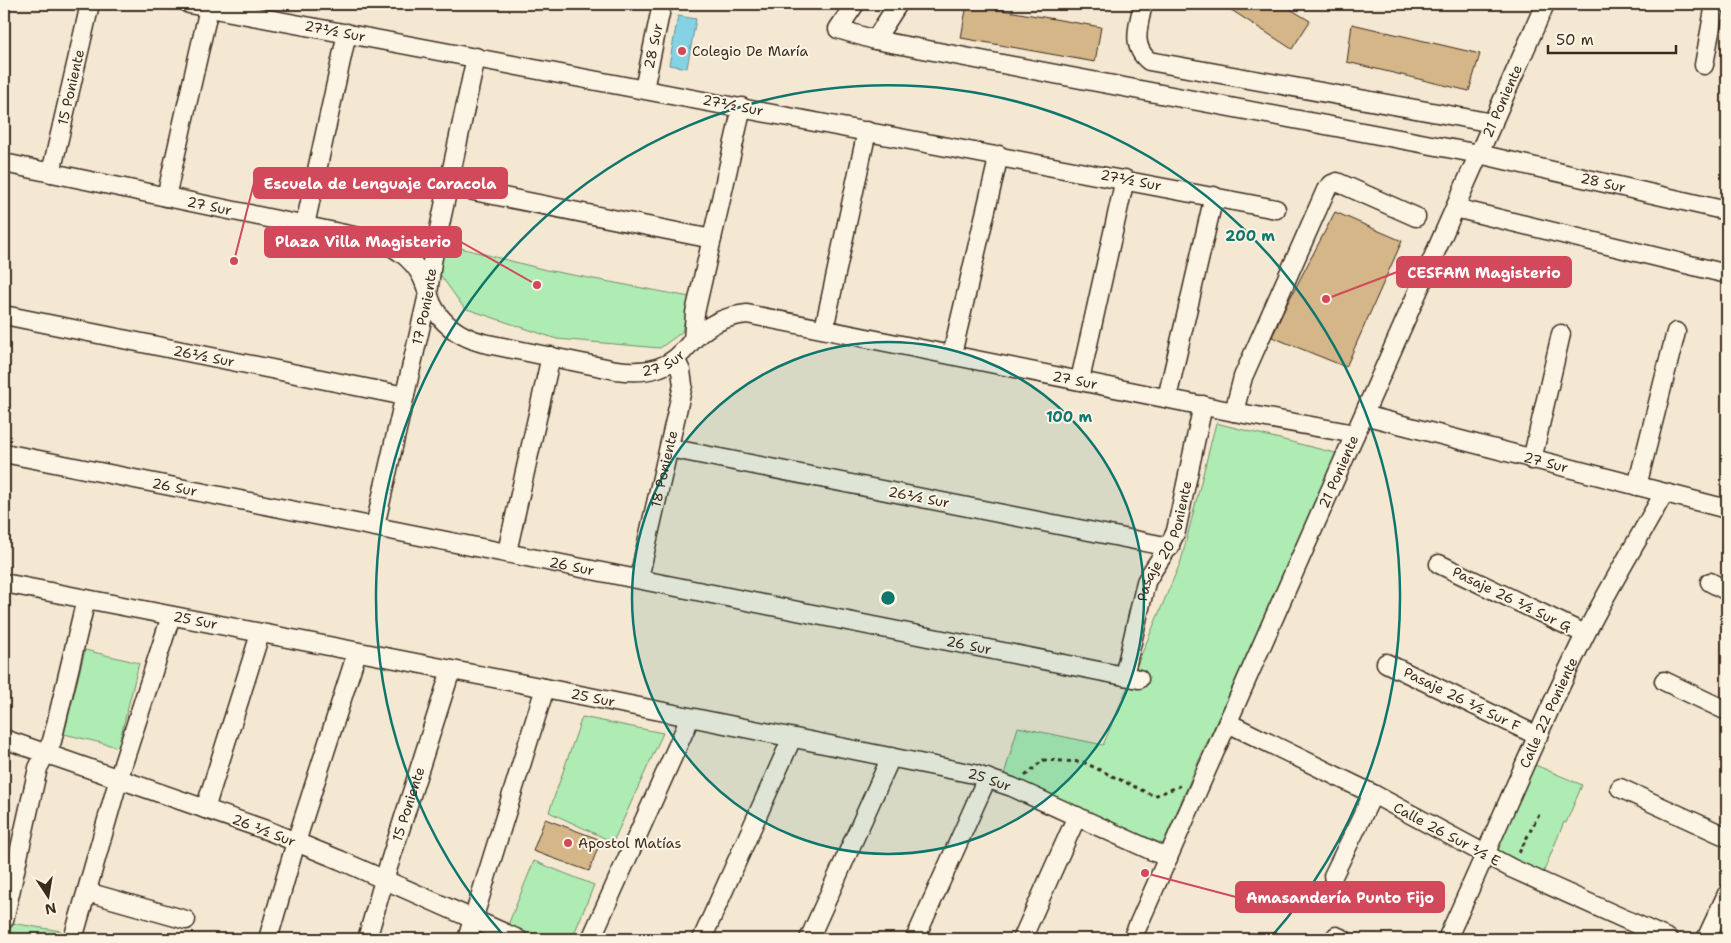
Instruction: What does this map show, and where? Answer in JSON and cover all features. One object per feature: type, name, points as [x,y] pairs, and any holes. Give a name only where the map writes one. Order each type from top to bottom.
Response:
[{"type":"street","name":"15 Poniente","points":[[51,172],[90,4]]},
{"type":"street","name":"27½ Sur","points":[[189,4],[999,155],[1276,209]]},
{"type":"street","name":"28 Sur","points":[[644,89],[662,4]]},
{"type":"street","name":"28 Sur","points":[[855,4],[838,29],[875,40],[1479,154],[1727,212]]},
{"type":"street","points":[[875,40],[898,4]]},
{"type":"street","points":[[1143,4],[1136,39],[1140,52],[1149,61],[1493,123]]},
{"type":"street","name":"21 Poniente","points":[[1132,939],[1545,4]]},
{"type":"street","points":[[1704,65],[1715,4]]},
{"type":"street","points":[[166,197],[209,8]]},
{"type":"street","points":[[305,225],[347,33]]},
{"type":"street","name":"17 Poniente","points":[[375,526],[428,294],[432,262],[476,58]]},
{"type":"street","points":[[693,340],[695,313],[742,107]]},
{"type":"street","points":[[824,329],[868,131]]},
{"type":"street","points":[[952,354],[999,155]]},
{"type":"street","name":"27 Sur","points":[[4,163],[373,238],[402,253],[416,267],[438,314],[453,330],[462,336],[483,343],[631,372],[647,371],[675,359],[705,329],[716,322],[737,315],[756,315],[1234,412],[1355,434]]},
{"type":"street","points":[[1080,380],[1125,179]]},
{"type":"street","points":[[1234,412],[1243,378],[1326,190],[1337,182],[1416,217]]},
{"type":"street","points":[[449,186],[712,239]]},
{"type":"street","points":[[1167,398],[1214,196]]},
{"type":"street","points":[[1455,208],[1727,274]]},
{"type":"street","name":"26½ Sur","points":[[4,315],[405,396]]},
{"type":"street","points":[[1636,486],[1676,332]]},
{"type":"street","points":[[1532,460],[1561,334]]},
{"type":"street","points":[[507,552],[551,356]]},
{"type":"street","name":"18 Poniente","points":[[639,578],[683,385],[681,370],[675,359]]},
{"type":"street","name":"Pasaje 20 Poniente","points":[[1132,677],[1146,582],[1170,547],[1176,531],[1204,405]]},
{"type":"street","name":"27 Sur","points":[[1364,415],[1727,509]]},
{"type":"street","name":"26½ Sur","points":[[669,448],[1170,547]]},
{"type":"street","name":"26 Sur","points":[[4,453],[1132,677]]},
{"type":"street","name":"Calle 22 Poniente","points":[[1447,939],[1585,634],[1664,493]]},
{"type":"street","name":"Pasaje 26 ½ Sur G","points":[[1439,564],[1585,634]]},
{"type":"street","points":[[1710,582],[1727,590]]},
{"type":"street","name":"25 Sur","points":[[4,583],[961,771],[1012,787],[1168,858]]},
{"type":"street","points":[[4,920],[38,768],[52,741],[86,600]]},
{"type":"street","points":[[73,939],[123,764],[171,616]]},
{"type":"street","points":[[206,809],[260,634]]},
{"type":"street","points":[[268,939],[296,842],[358,652]]},
{"type":"street","name":"Pasaje 26 ½ Sur F","points":[[1386,663],[1538,736]]},
{"type":"street","name":"15 Poniente","points":[[367,939],[451,670]]},
{"type":"street","points":[[1664,681],[1727,711]]},
{"type":"street","points":[[467,939],[545,688]]},
{"type":"street","points":[[591,939],[690,718]]},
{"type":"street","name":"Calle 26 Sur ½ E","points":[[1228,723],[1373,794],[1511,868],[1669,939]]},
{"type":"street","points":[[702,939],[792,738]]},
{"type":"street","name":"26 ½ Sur","points":[[4,739],[241,820],[518,939]]},
{"type":"street","points":[[809,939],[892,758]]},
{"type":"street","points":[[915,939],[987,778]]},
{"type":"street","points":[[1620,788],[1727,837]]},
{"type":"street","points":[[1333,876],[1373,794]]},
{"type":"street","points":[[1022,939],[1077,816]]},
{"type":"street","points":[[87,892],[186,920]]},
{"type":"street","points":[[1706,939],[1727,894]]},
{"type":"path","points":[[1012,787],[1043,760],[1083,762],[1154,796],[1175,789],[1205,774]]},
{"type":"path","points":[[1511,868],[1540,812]]},
{"type":"green space","points":[[445,244],[546,270],[690,297],[682,332],[660,348],[557,339],[464,308],[439,273]]},
{"type":"green space","points":[[1216,423],[1339,454],[1195,769],[1163,844],[1003,778],[1018,727],[1103,745],[1181,561]]},
{"type":"green space","points":[[85,650],[139,663],[118,747],[64,734]]},
{"type":"green space","points":[[582,717],[663,733],[613,842],[549,812]]},
{"type":"green space","points":[[1526,761],[1582,785],[1566,823],[1564,822],[1541,878],[1488,855]]},
{"type":"green space","points":[[534,861],[594,885],[572,939],[541,939],[508,925]]},
{"type":"green space","points":[[11,923],[61,931],[58,939],[7,939]]},
{"type":"water","points":[[678,16],[696,19],[687,68],[669,65]]},
{"type":"building","points":[[967,4],[1101,27],[1095,62],[961,38]]},
{"type":"building","points":[[1222,4],[1282,4],[1310,21],[1292,49]]},
{"type":"building","points":[[1352,24],[1480,54],[1469,91],[1347,62]]},
{"type":"building","points":[[1335,212],[1402,241],[1346,367],[1272,337]]},
{"type":"building","name":"Apostol Matías","points":[[545,819],[601,840],[589,871],[533,851]]},
{"type":"place","name":"Colegio De María","points":[[682,51]]},
{"type":"place","name":"Escuela de Lenguaje Caracola","points":[[234,261]]},
{"type":"place","name":"Plaza Villa Magisterio","points":[[537,285]]},
{"type":"place","name":"CESFAM Magisterio","points":[[1326,299]]},
{"type":"place","name":"Apostol Matías","points":[[568,843]]},
{"type":"place","name":"Amasandería Punto Fijo","points":[[1145,873]]}]
